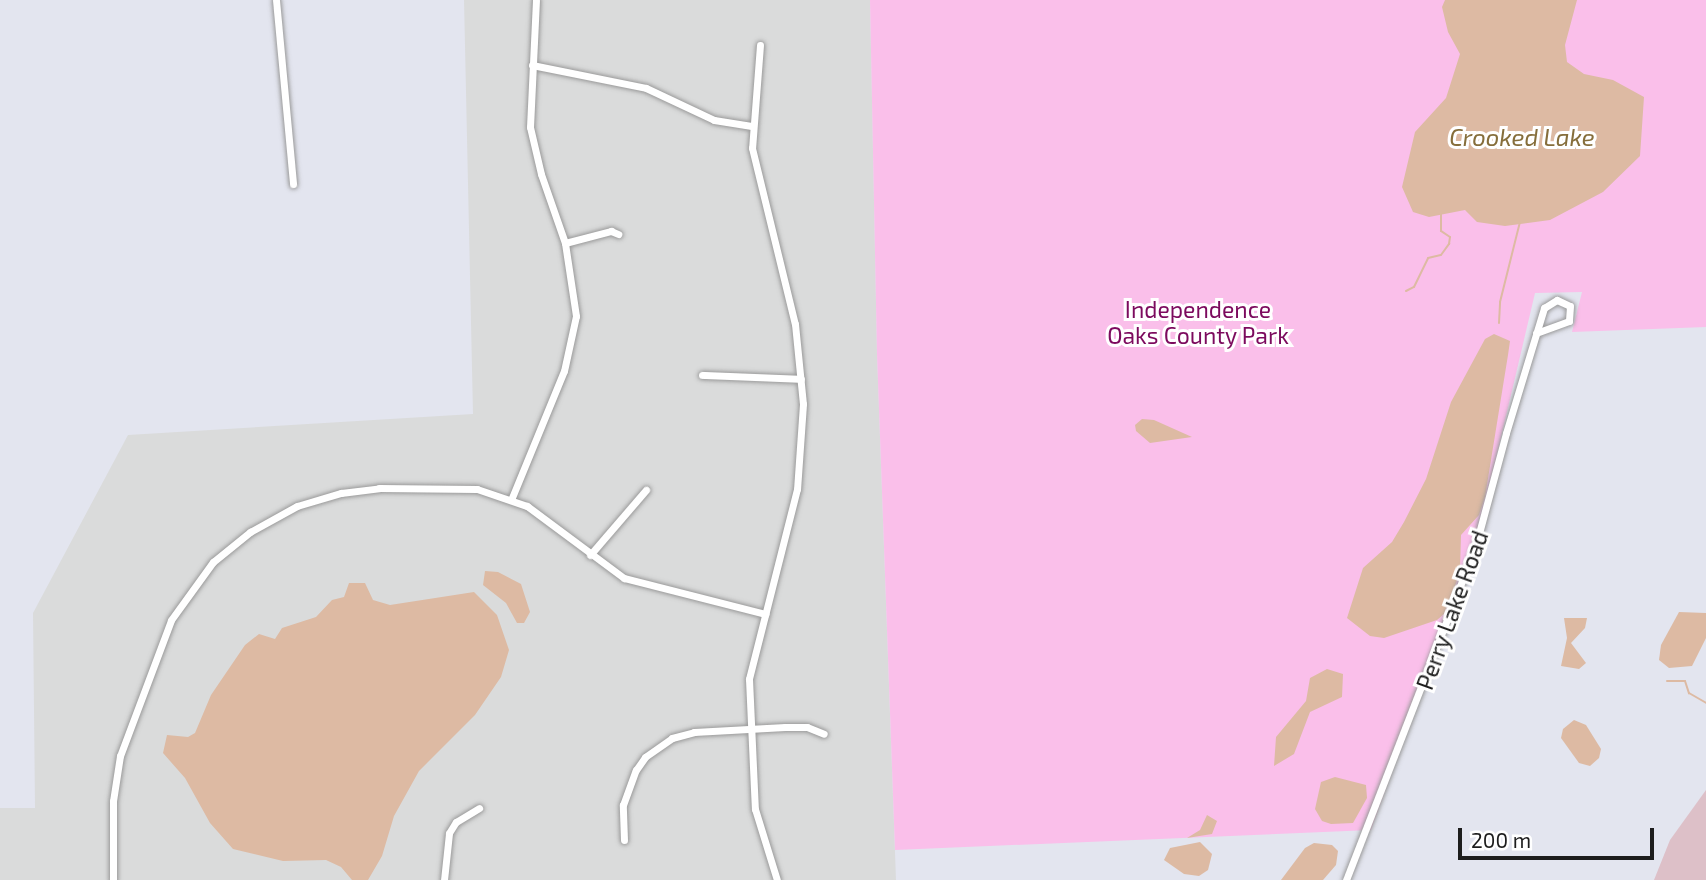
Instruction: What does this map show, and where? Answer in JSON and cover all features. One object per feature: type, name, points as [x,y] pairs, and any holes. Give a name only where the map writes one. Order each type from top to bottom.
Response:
[{"type":"street","points":[[276,0],[293,184]]},
{"type":"street","points":[[512,500],[573,337],[574,283],[565,243],[541,174],[530,127],[536,0]]},
{"type":"street","points":[[760,45],[752,148],[795,324],[802,379],[797,489],[749,679],[755,809],[777,880]]},
{"type":"street","points":[[532,65],[623,82],[714,120],[752,126]]},
{"type":"street","points":[[565,243],[611,231],[618,234]]},
{"type":"street","name":"Perry Lake Road","points":[[1346,880],[1475,548],[1536,333],[1547,303],[1557,300],[1570,306],[1569,321],[1536,333]]},
{"type":"street","points":[[702,375],[802,379]]},
{"type":"street","points":[[113,880],[113,801],[125,738],[171,620],[213,562],[272,518],[341,493],[451,486],[512,500],[551,522],[590,555],[640,585],[765,614]]},
{"type":"street","points":[[590,555],[646,490]]},
{"type":"street","points":[[624,840],[626,792],[645,757],[683,734],[807,727],[824,734]]},
{"type":"street","points":[[443,880],[449,833],[465,814],[479,808]]},
{"type":"shaded area","points":[[464,0],[870,0],[877,354],[896,880],[0,880],[0,808],[35,808],[33,613],[128,435],[473,414]]},
{"type":"shaded area","points":[[1706,790],[1706,880],[1654,880],[1670,840]]},
{"type":"green space","name":"Independence Oaks County Park","points":[[870,0],[1706,0],[1706,327],[1572,332],[1582,292],[1535,293],[1478,535],[1371,830],[895,850],[877,354]]},
{"type":"water","name":"Crooked Lake","points":[[1445,0],[1577,0],[1565,45],[1567,62],[1584,74],[1613,80],[1644,97],[1640,156],[1603,192],[1550,220],[1505,226],[1477,222],[1465,210],[1429,217],[1413,212],[1402,187],[1415,132],[1446,98],[1460,54],[1448,32],[1442,7]]},
{"type":"water","points":[[1494,334],[1510,341],[1508,355],[1485,497],[1479,515],[1461,535],[1460,570],[1454,590],[1444,614],[1437,620],[1384,638],[1370,636],[1347,618],[1363,568],[1392,542],[1404,522],[1426,479],[1451,402],[1485,339]]},
{"type":"water","points":[[1142,419],[1154,420],[1192,437],[1150,443],[1136,431],[1135,425]]},
{"type":"water","points":[[485,571],[498,572],[521,584],[530,612],[524,623],[517,623],[506,603],[483,585]]},
{"type":"water","points":[[349,583],[365,583],[373,600],[390,605],[474,592],[497,615],[509,650],[501,677],[475,715],[419,771],[394,816],[382,856],[368,880],[352,880],[341,867],[326,860],[283,861],[233,849],[210,823],[185,778],[163,753],[167,735],[188,737],[195,733],[211,695],[245,645],[259,634],[275,639],[282,628],[316,617],[332,600],[344,597]]},
{"type":"water","points":[[1679,612],[1706,613],[1706,638],[1692,666],[1669,668],[1659,660],[1661,645]]},
{"type":"water","points":[[1564,618],[1587,618],[1585,628],[1571,643],[1586,663],[1579,669],[1561,666],[1567,638]]},
{"type":"water","points":[[1327,669],[1343,674],[1342,697],[1310,712],[1294,754],[1274,766],[1276,737],[1306,701],[1310,678]]},
{"type":"water","points":[[1574,720],[1586,725],[1601,749],[1599,758],[1590,766],[1579,763],[1561,738],[1563,729]]},
{"type":"water","points":[[1335,777],[1366,785],[1367,798],[1353,823],[1331,824],[1322,821],[1315,809],[1321,782]]},
{"type":"water","points":[[1207,815],[1217,821],[1212,834],[1187,838],[1200,830]]},
{"type":"water","points":[[1200,842],[1212,854],[1208,870],[1199,876],[1184,874],[1164,860],[1170,848]]},
{"type":"water","points":[[1314,843],[1332,845],[1338,851],[1336,865],[1323,880],[1281,880],[1305,848]]},
{"type":"waterway","points":[[1406,291],[1414,287],[1428,258],[1441,255],[1449,244],[1450,237],[1441,231],[1441,214]]},
{"type":"waterway","points":[[1499,323],[1500,302],[1520,222]]},
{"type":"waterway","points":[[1667,681],[1685,681],[1689,693],[1706,703]]}]
